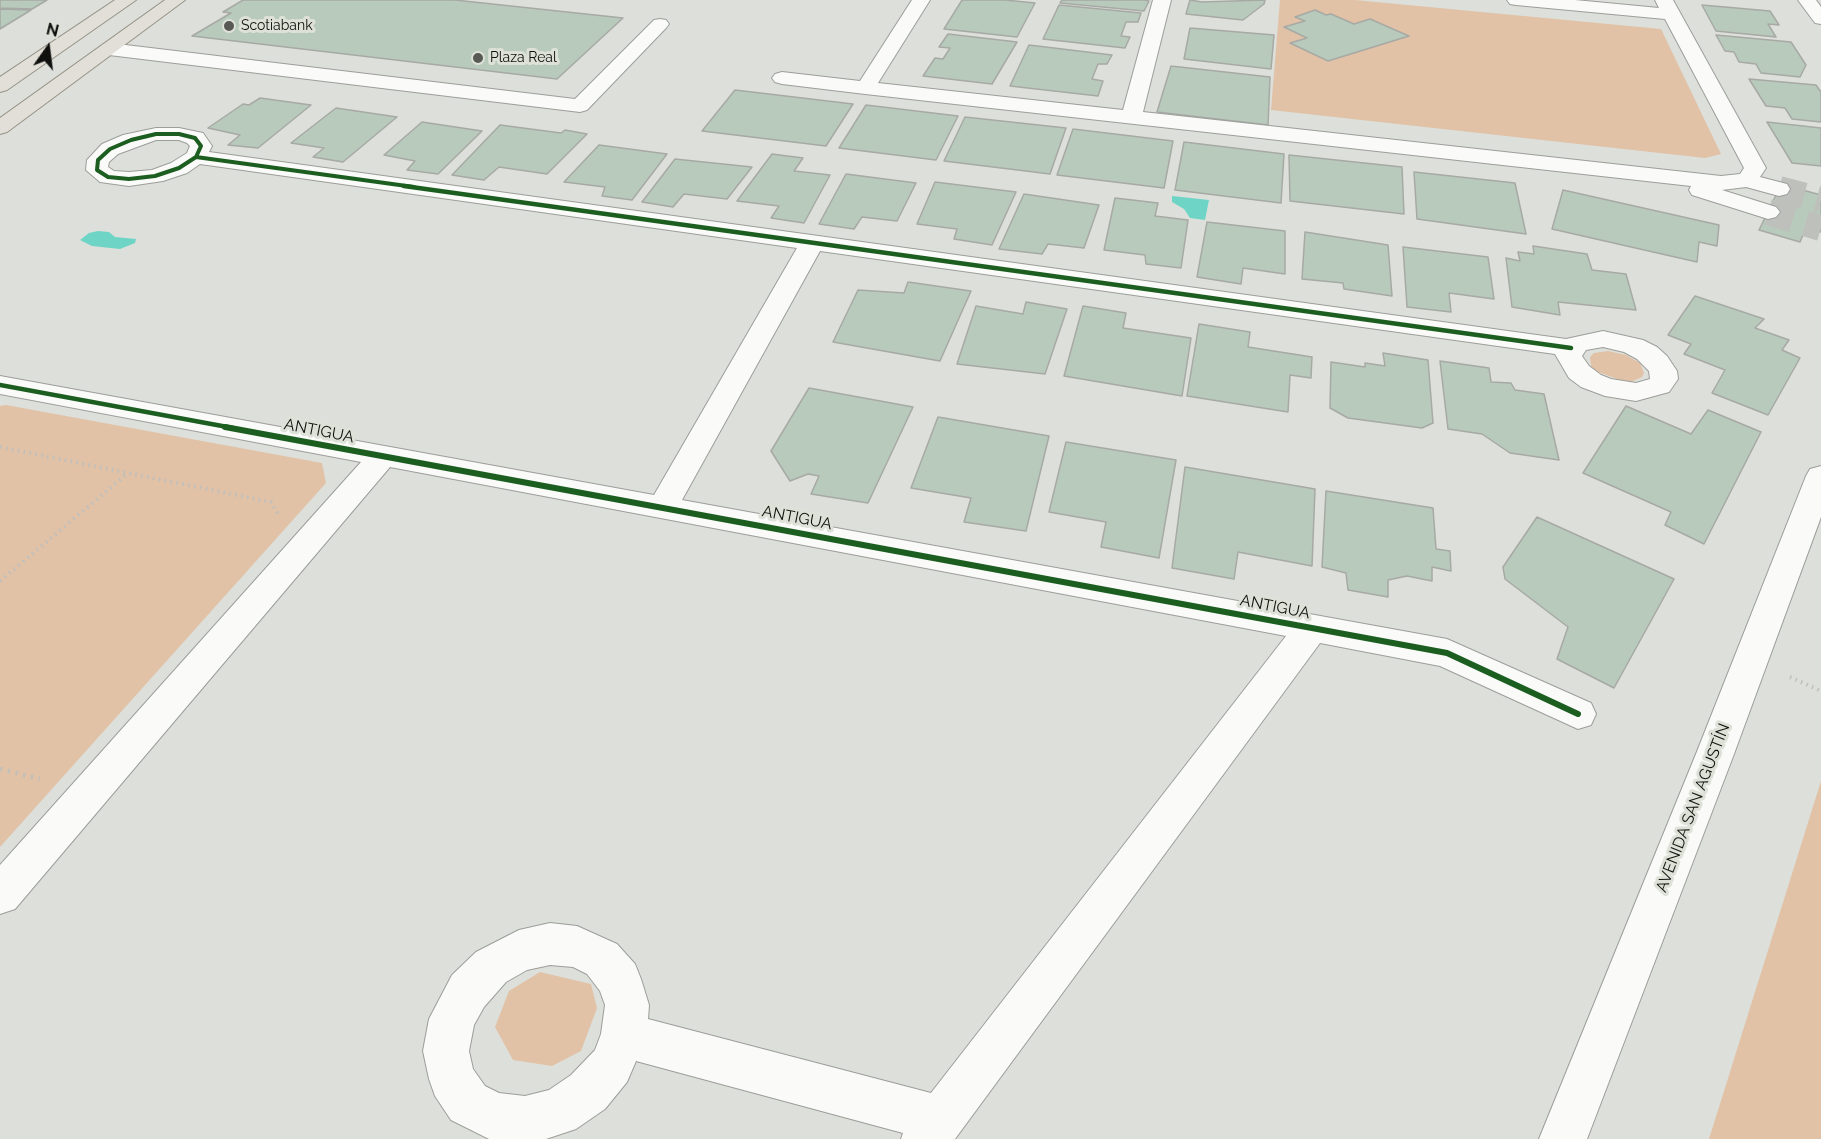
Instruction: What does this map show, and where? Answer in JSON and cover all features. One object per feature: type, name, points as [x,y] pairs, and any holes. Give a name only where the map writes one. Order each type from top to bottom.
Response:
[{"type":"main road","points":[[0,86],[127,0]]},
{"type":"main road","points":[[0,128],[176,0]]},
{"type":"street","points":[[865,87],[921,0]]},
{"type":"street","points":[[1131,117],[1162,0]]},
{"type":"street","points":[[1516,0],[1668,7],[1755,168],[1747,180]]},
{"type":"street","points":[[1807,0],[1821,19]]},
{"type":"street","points":[[109,49],[580,106],[660,24]]},
{"type":"street","points":[[782,78],[1721,183],[1747,180],[1779,189]]},
{"type":"street","points":[[196,157],[1571,348]]},
{"type":"street","points":[[1655,176],[1768,212]]},
{"type":"street","points":[[663,507],[812,243]]},
{"type":"street","name":"ANTIGUA","points":[[0,385],[1447,653],[1578,714]]},
{"type":"street","points":[[0,895],[382,457]]},
{"type":"street","name":"AVENIDA SAN AGUSTÍN","points":[[1563,1139],[1715,754],[1821,476]]},
{"type":"street","points":[[624,1035],[933,1129],[1312,628]]},
{"type":"path","points":[[0,447],[271,502],[279,515],[272,523]]},
{"type":"path","points":[[0,581],[127,473]]},
{"type":"path","points":[[0,769],[42,780]]},
{"type":"path","points":[[35,787],[48,773]]},
{"type":"shaded area","points":[[1280,0],[1355,0],[1661,29],[1721,154],[1705,158],[1271,110]]},
{"type":"shaded area","points":[[1608,351],[1626,355],[1640,363],[1644,373],[1642,377],[1631,382],[1622,381],[1596,371],[1591,366],[1590,357],[1594,353]]},
{"type":"shaded area","points":[[6,405],[322,463],[326,483],[0,847],[0,406]]},
{"type":"shaded area","points":[[1821,781],[1821,1139],[1709,1139]]},
{"type":"shaded area","points":[[540,972],[591,984],[597,1008],[581,1051],[552,1066],[513,1060],[495,1027],[509,991]]},
{"type":"water","points":[[1172,196],[1209,200],[1205,220],[1190,218],[1184,209],[1172,202]]},
{"type":"water","points":[[109,232],[115,237],[136,239],[135,243],[120,249],[92,246],[80,240],[89,233]]},
{"type":"building","points":[[0,0],[47,0],[32,9],[0,8]]},
{"type":"building","name":"Plaza Real","points":[[243,0],[455,0],[623,18],[557,79],[192,36],[231,13],[223,12]]},
{"type":"building","points":[[962,0],[1035,3],[1017,37],[944,29]]},
{"type":"building","points":[[1062,0],[1149,1],[1144,11],[1060,3]]},
{"type":"building","points":[[1190,0],[1202,2],[1265,0],[1264,4],[1243,20],[1186,14]]},
{"type":"building","points":[[1059,5],[1141,13],[1138,22],[1126,22],[1121,36],[1130,37],[1125,48],[1043,39]]},
{"type":"building","points":[[1702,5],[1770,11],[1779,25],[1768,24],[1776,37],[1716,31]]},
{"type":"building","points":[[0,9],[31,10],[0,29]]},
{"type":"building","points":[[1315,10],[1354,24],[1370,19],[1409,36],[1328,61],[1290,43],[1307,38],[1284,27],[1305,21],[1295,17]]},
{"type":"building","points":[[1190,28],[1274,35],[1271,69],[1184,59]]},
{"type":"building","points":[[948,34],[1017,42],[992,84],[923,76],[935,58],[943,59],[950,48],[939,47]]},
{"type":"building","points":[[1716,35],[1791,42],[1806,65],[1800,77],[1761,73],[1756,64],[1739,62],[1734,52],[1725,51]]},
{"type":"building","points":[[1029,45],[1112,55],[1107,64],[1098,64],[1092,79],[1103,81],[1098,96],[1010,86]]},
{"type":"building","points":[[1171,66],[1270,77],[1268,125],[1157,112]]},
{"type":"building","points":[[1749,79],[1816,85],[1821,92],[1821,122],[1792,119],[1785,108],[1766,106]]},
{"type":"building","points":[[735,90],[853,104],[826,146],[702,131]]},
{"type":"building","points":[[260,98],[311,105],[258,148],[228,145],[240,135],[208,128],[243,104],[249,105]]},
{"type":"building","points":[[866,105],[958,116],[936,160],[839,148]]},
{"type":"building","points":[[336,108],[397,117],[343,162],[313,157],[324,148],[291,143]]},
{"type":"building","points":[[965,117],[1066,128],[1050,174],[944,161]]},
{"type":"building","points":[[422,122],[482,131],[438,174],[407,170],[415,161],[384,155]]},
{"type":"building","points":[[1767,122],[1821,128],[1821,166],[1792,163]]},
{"type":"building","points":[[500,125],[587,134],[547,174],[499,167],[484,180],[452,175]]},
{"type":"building","points":[[1073,129],[1173,141],[1164,188],[1057,175]]},
{"type":"building","points":[[1184,142],[1284,154],[1281,203],[1175,190]]},
{"type":"building","points":[[599,145],[667,154],[632,200],[602,196],[605,187],[564,182]]},
{"type":"building","points":[[772,154],[803,158],[794,171],[830,175],[804,223],[771,218],[779,206],[737,201]]},
{"type":"building","points":[[1289,155],[1402,167],[1404,214],[1290,201]]},
{"type":"building","points":[[675,159],[752,167],[727,199],[684,194],[673,207],[642,202]]},
{"type":"building","points":[[1414,172],[1515,183],[1526,234],[1417,219]]},
{"type":"building","points":[[846,174],[916,183],[897,221],[862,217],[854,229],[819,224]]},
{"type":"building","points":[[935,182],[1016,192],[992,245],[954,239],[957,229],[917,224]]},
{"type":"building","points":[[1777,183],[1821,195],[1821,232],[1806,228],[1800,242],[1759,230],[1779,189]]},
{"type":"building","points":[[1563,190],[1719,225],[1717,246],[1699,242],[1697,262],[1552,229]]},
{"type":"building","points":[[1024,194],[1099,205],[1084,248],[1048,244],[1042,254],[999,249]]},
{"type":"building","points":[[1115,198],[1158,203],[1155,216],[1188,220],[1181,268],[1146,264],[1145,255],[1104,250]]},
{"type":"building","points":[[1207,222],[1285,231],[1285,274],[1243,268],[1241,284],[1197,277]]},
{"type":"building","points":[[1305,232],[1388,245],[1392,296],[1344,289],[1343,283],[1302,279]]},
{"type":"building","points":[[1533,246],[1587,254],[1592,270],[1626,274],[1636,310],[1558,302],[1560,315],[1512,307],[1506,258],[1520,261],[1518,252],[1534,254]]},
{"type":"building","points":[[1403,247],[1488,257],[1494,299],[1449,293],[1451,312],[1407,307]]},
{"type":"building","points":[[908,282],[971,291],[940,361],[833,342],[858,290],[904,293]]},
{"type":"building","points":[[1695,296],[1764,319],[1755,328],[1789,340],[1782,350],[1800,358],[1768,415],[1712,393],[1725,370],[1684,354],[1691,344],[1668,335]]},
{"type":"building","points":[[1026,302],[1067,309],[1045,374],[957,364],[976,306],[1023,314]]},
{"type":"building","points":[[1083,306],[1126,313],[1123,328],[1191,338],[1182,396],[1064,376]]},
{"type":"building","points":[[1199,324],[1250,332],[1248,347],[1312,357],[1311,378],[1290,375],[1288,412],[1187,396]]},
{"type":"building","points":[[1383,353],[1428,360],[1433,423],[1422,428],[1348,418],[1330,408],[1331,362],[1365,367],[1365,363],[1385,366]]},
{"type":"building","points":[[1440,361],[1489,368],[1491,382],[1511,383],[1515,390],[1544,394],[1559,460],[1510,453],[1482,434],[1448,429]]},
{"type":"building","points":[[809,388],[913,407],[868,503],[811,494],[819,476],[808,474],[790,481],[771,451]]},
{"type":"building","points":[[1626,406],[1691,434],[1708,410],[1761,432],[1704,544],[1665,525],[1671,512],[1583,473]]},
{"type":"building","points":[[938,417],[1049,436],[1026,531],[964,522],[971,498],[911,488]]},
{"type":"building","points":[[1066,442],[1176,460],[1159,558],[1101,547],[1106,522],[1049,512]]},
{"type":"building","points":[[1185,467],[1315,489],[1312,566],[1238,552],[1234,579],[1172,568]]},
{"type":"building","points":[[1326,491],[1433,508],[1436,549],[1450,551],[1451,571],[1432,567],[1432,581],[1407,576],[1388,580],[1388,597],[1348,590],[1346,573],[1322,567]]},
{"type":"building","points":[[1537,517],[1674,579],[1614,688],[1557,659],[1568,627],[1505,579],[1503,567]]},
{"type":"tunnel","points":[[1779,189],[1821,200]]},
{"type":"tunnel","points":[[1768,212],[1821,228]]},
{"type":"cycle path","points":[[196,157],[201,146],[195,138],[179,134],[156,134],[131,140],[110,149],[98,160],[97,170],[108,177],[129,179],[155,176],[179,168],[196,157],[1571,348]]},
{"type":"cycle path","points":[[0,385],[1447,653],[1578,714]]},
{"type":"place","name":"Scotiabank","points":[[229,26]]},
{"type":"place","name":"Plaza Real","points":[[478,58]]}]
